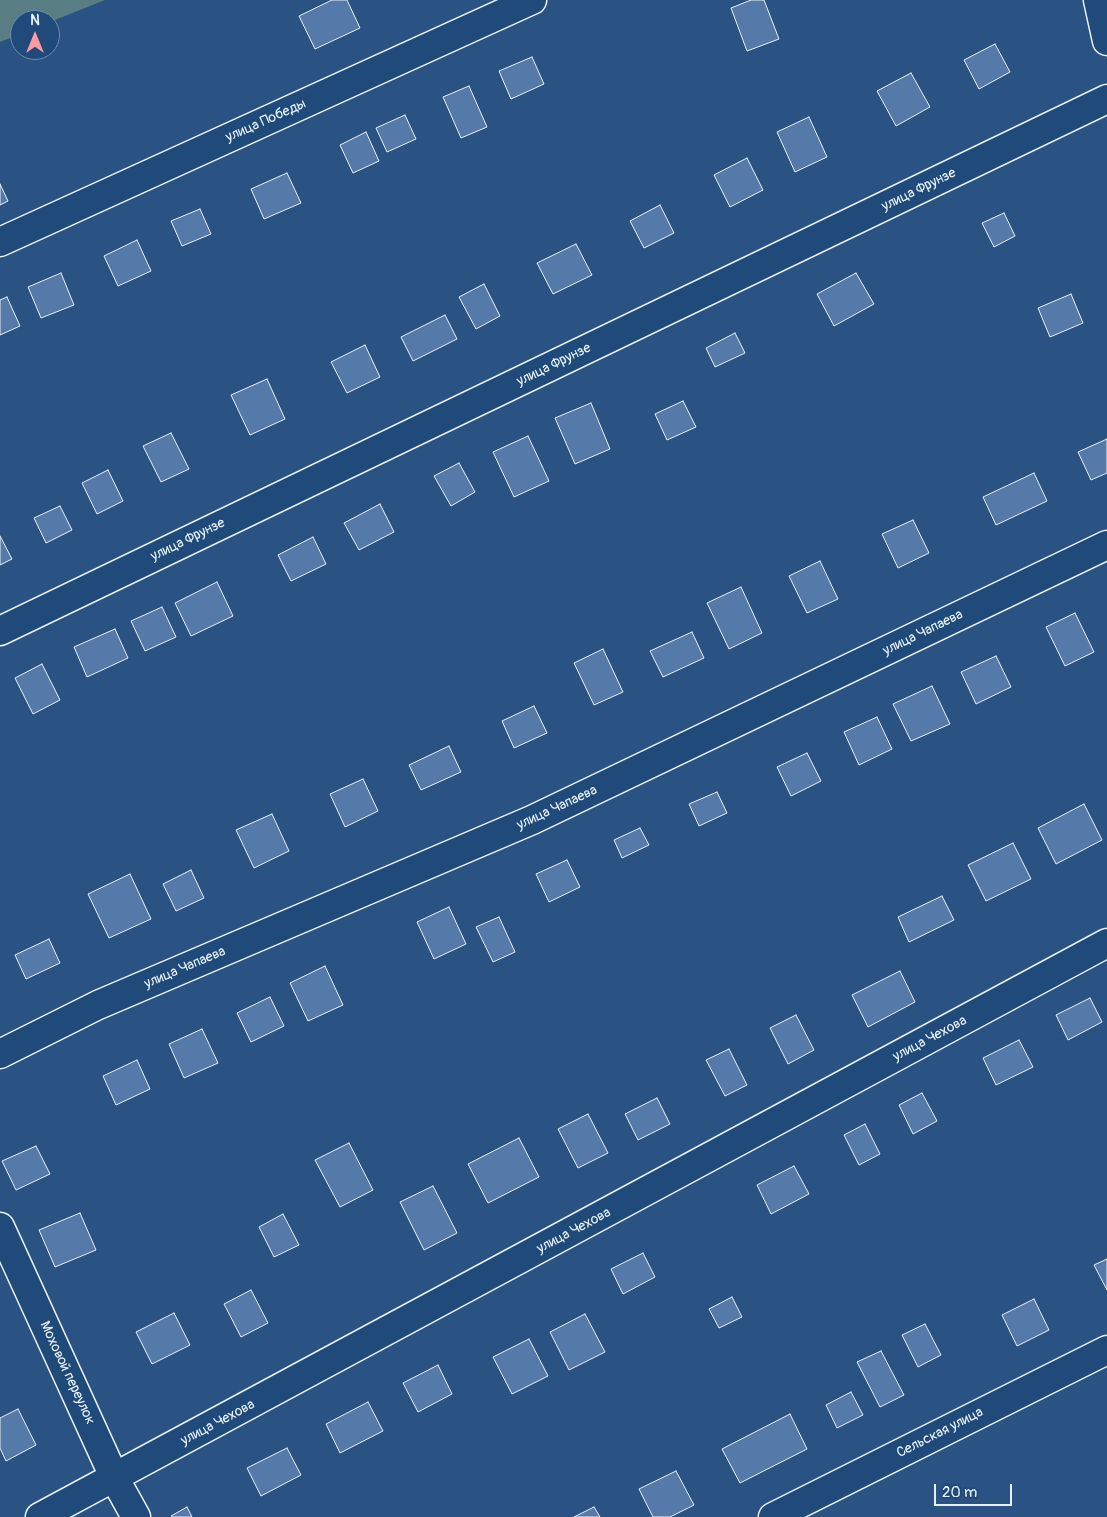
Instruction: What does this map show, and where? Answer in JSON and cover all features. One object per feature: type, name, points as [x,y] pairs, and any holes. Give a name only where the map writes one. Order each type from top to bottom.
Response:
[{"type":"street","name":"улица Победы","points":[[0,242],[532,0]]},
{"type":"street","points":[[1098,0],[1107,41]]},
{"type":"street","name":"улица Фрунзе","points":[[0,631],[1107,99]]},
{"type":"street","name":"улица Чапаева","points":[[0,1054],[98,1005],[532,820],[1107,545]]},
{"type":"street","name":"улица Чехова","points":[[40,1517],[115,1479],[1107,943]]},
{"type":"street","name":"Моховой переулок","points":[[0,1227],[115,1479],[136,1517]]},
{"type":"street","name":"Сельская улица","points":[[773,1517],[1107,1350]]},
{"type":"green space","points":[[0,0],[105,0],[60,18],[60,10],[10,10],[10,38],[0,42]]},
{"type":"building","points":[[332,0],[347,0],[360,28],[315,49],[299,16]]},
{"type":"building","points":[[751,0],[764,0],[779,39],[747,51],[731,8]]},
{"type":"building","points":[[995,44],[1010,72],[979,89],[964,60]]},
{"type":"building","points":[[532,57],[544,84],[511,99],[499,71]]},
{"type":"building","points":[[911,73],[930,107],[896,126],[877,91]]},
{"type":"building","points":[[469,86],[487,127],[461,138],[443,97]]},
{"type":"building","points":[[405,115],[416,139],[387,152],[376,128]]},
{"type":"building","points":[[809,117],[827,157],[795,172],[777,132]]},
{"type":"building","points":[[366,132],[379,161],[353,173],[340,145]]},
{"type":"building","points":[[747,158],[763,190],[730,207],[714,175]]},
{"type":"building","points":[[287,173],[301,203],[264,219],[251,189]]},
{"type":"building","points":[[0,184],[8,201],[0,205]]},
{"type":"building","points":[[660,205],[674,233],[644,248],[630,221]]},
{"type":"building","points":[[200,209],[211,234],[182,246],[171,221]]},
{"type":"building","points":[[1004,213],[1015,236],[994,247],[982,223]]},
{"type":"building","points":[[137,240],[151,271],[118,286],[104,256]]},
{"type":"building","points":[[576,244],[592,275],[553,294],[537,263]]},
{"type":"building","points":[[61,273],[74,305],[41,318],[28,287]]},
{"type":"building","points":[[856,273],[874,304],[834,326],[817,294]]},
{"type":"building","points":[[484,284],[500,316],[476,329],[459,297]]},
{"type":"building","points":[[1071,294],[1083,323],[1050,337],[1038,308]]},
{"type":"building","points":[[7,297],[20,326],[0,335],[0,300]]},
{"type":"building","points":[[445,315],[457,339],[413,361],[401,337]]},
{"type":"building","points":[[735,333],[745,353],[715,367],[706,348]]},
{"type":"building","points":[[365,345],[380,377],[347,393],[331,362]]},
{"type":"building","points":[[267,379],[285,419],[250,435],[231,395]]},
{"type":"building","points":[[683,401],[696,427],[667,440],[655,414]]},
{"type":"building","points":[[591,403],[610,449],[575,464],[555,418]]},
{"type":"building","points":[[171,433],[189,469],[161,482],[143,446]]},
{"type":"building","points":[[528,436],[549,481],[514,497],[493,452]]},
{"type":"building","points":[[1107,439],[1107,473],[1091,480],[1078,452]]},
{"type":"building","points":[[459,463],[475,492],[451,506],[434,476]]},
{"type":"building","points":[[108,470],[123,501],[97,514],[82,483]]},
{"type":"building","points":[[1034,473],[1047,501],[996,525],[983,497]]},
{"type":"building","points":[[380,504],[394,532],[359,550],[344,523]]},
{"type":"building","points":[[60,506],[72,530],[46,543],[34,518]]},
{"type":"building","points":[[913,520],[929,553],[898,568],[882,534]]},
{"type":"building","points":[[0,536],[12,559],[0,565]]},
{"type":"building","points":[[313,537],[326,564],[291,581],[278,555]]},
{"type":"building","points":[[820,561],[838,599],[807,613],[789,576]]},
{"type":"building","points":[[217,582],[233,616],[191,636],[175,603]]},
{"type":"building","points":[[741,587],[762,633],[729,649],[707,603]]},
{"type":"building","points":[[162,607],[176,637],[145,651],[131,621]]},
{"type":"building","points":[[1075,613],[1094,652],[1065,666],[1046,627]]},
{"type":"building","points":[[115,629],[128,658],[87,677],[74,647]]},
{"type":"building","points":[[692,632],[704,658],[663,677],[650,651]]},
{"type":"building","points":[[603,649],[623,692],[594,705],[574,663]]},
{"type":"building","points":[[996,656],[1011,687],[976,704],[961,672]]},
{"type":"building","points":[[42,664],[60,700],[33,714],[15,678]]},
{"type":"building","points":[[932,686],[950,724],[911,741],[893,704]]},
{"type":"building","points":[[534,706],[547,733],[514,748],[502,721]]},
{"type":"building","points":[[877,717],[892,749],[859,765],[844,732]]},
{"type":"building","points":[[449,746],[461,772],[421,790],[409,765]]},
{"type":"building","points":[[807,753],[821,781],[791,796],[777,767]]},
{"type":"building","points":[[363,779],[378,811],[345,827],[330,794]]},
{"type":"building","points":[[717,792],[727,813],[699,826],[689,804]]},
{"type":"building","points":[[1084,804],[1102,840],[1056,864],[1038,828]]},
{"type":"building","points":[[272,814],[289,851],[254,868],[236,830]]},
{"type":"building","points":[[640,828],[649,845],[622,858],[614,840]]},
{"type":"building","points":[[1013,843],[1031,879],[986,901],[968,865]]},
{"type":"building","points":[[567,860],[580,887],[549,902],[536,874]]},
{"type":"building","points":[[191,870],[204,898],[176,911],[163,884]]},
{"type":"building","points":[[130,874],[151,919],[109,938],[88,894]]},
{"type":"building","points":[[942,896],[954,920],[909,942],[898,917]]},
{"type":"building","points":[[449,907],[466,944],[434,959],[417,922]]},
{"type":"building","points":[[499,917],[515,952],[493,962],[476,927]]},
{"type":"building","points":[[49,939],[60,963],[26,979],[15,955]]},
{"type":"building","points":[[325,966],[343,1005],[308,1021],[290,983]]},
{"type":"building","points":[[900,971],[915,1002],[868,1027],[852,995]]},
{"type":"building","points":[[270,997],[284,1026],[251,1042],[237,1013]]},
{"type":"building","points":[[1090,998],[1102,1022],[1068,1040],[1056,1015]]},
{"type":"building","points":[[796,1015],[814,1050],[788,1064],[770,1028]]},
{"type":"building","points":[[202,1029],[218,1063],[184,1078],[169,1044]]},
{"type":"building","points":[[1019,1040],[1033,1067],[996,1085],[983,1058]]},
{"type":"building","points":[[729,1049],[747,1085],[725,1096],[706,1060]]},
{"type":"building","points":[[137,1060],[150,1089],[116,1105],[103,1076]]},
{"type":"building","points":[[922,1093],[937,1121],[913,1134],[899,1105]]},
{"type":"building","points":[[657,1098],[670,1124],[638,1140],[625,1114]]},
{"type":"building","points":[[588,1114],[608,1153],[578,1168],[558,1129]]},
{"type":"building","points":[[865,1124],[880,1154],[859,1165],[844,1135]]},
{"type":"building","points":[[519,1138],[539,1177],[488,1203],[468,1164]]},
{"type":"building","points":[[349,1143],[373,1190],[340,1207],[315,1160]]},
{"type":"building","points":[[36,1146],[50,1174],[16,1190],[2,1161]]},
{"type":"building","points":[[794,1166],[809,1194],[771,1214],[757,1185]]},
{"type":"building","points":[[433,1186],[457,1233],[424,1250],[400,1202]]},
{"type":"building","points":[[80,1213],[96,1250],[55,1267],[39,1230]]},
{"type":"building","points":[[283,1214],[299,1245],[274,1257],[259,1227]]},
{"type":"building","points":[[643,1253],[655,1277],[623,1294],[611,1269]]},
{"type":"building","points":[[1107,1259],[1107,1290],[1094,1265]]},
{"type":"building","points":[[251,1290],[268,1323],[241,1337],[224,1304]]},
{"type":"building","points":[[732,1297],[742,1317],[719,1328],[709,1309]]},
{"type":"building","points":[[1034,1299],[1049,1330],[1017,1346],[1002,1315]]},
{"type":"building","points":[[174,1313],[190,1345],[152,1364],[136,1332]]},
{"type":"building","points":[[585,1314],[605,1352],[569,1370],[550,1332]]},
{"type":"building","points":[[925,1324],[941,1355],[918,1367],[902,1335]]},
{"type":"building","points":[[529,1339],[548,1376],[512,1394],[493,1357]]},
{"type":"building","points":[[881,1351],[904,1395],[880,1407],[857,1362]]},
{"type":"building","points":[[438,1365],[452,1394],[418,1412],[403,1383]]},
{"type":"building","points":[[851,1392],[863,1415],[837,1428],[826,1405]]},
{"type":"building","points":[[368,1402],[383,1431],[340,1453],[326,1424]]},
{"type":"building","points":[[18,1409],[36,1445],[6,1461],[0,1448],[0,1418]]},
{"type":"building","points":[[790,1414],[807,1449],[740,1483],[722,1449]]},
{"type":"building","points":[[287,1448],[301,1475],[261,1496],[247,1468]]},
{"type":"building","points":[[676,1471],[694,1505],[670,1517],[653,1517],[639,1489]]},
{"type":"building","points":[[187,1507],[192,1517],[171,1516]]},
{"type":"building","points":[[594,1507],[600,1517],[574,1517]]}]
